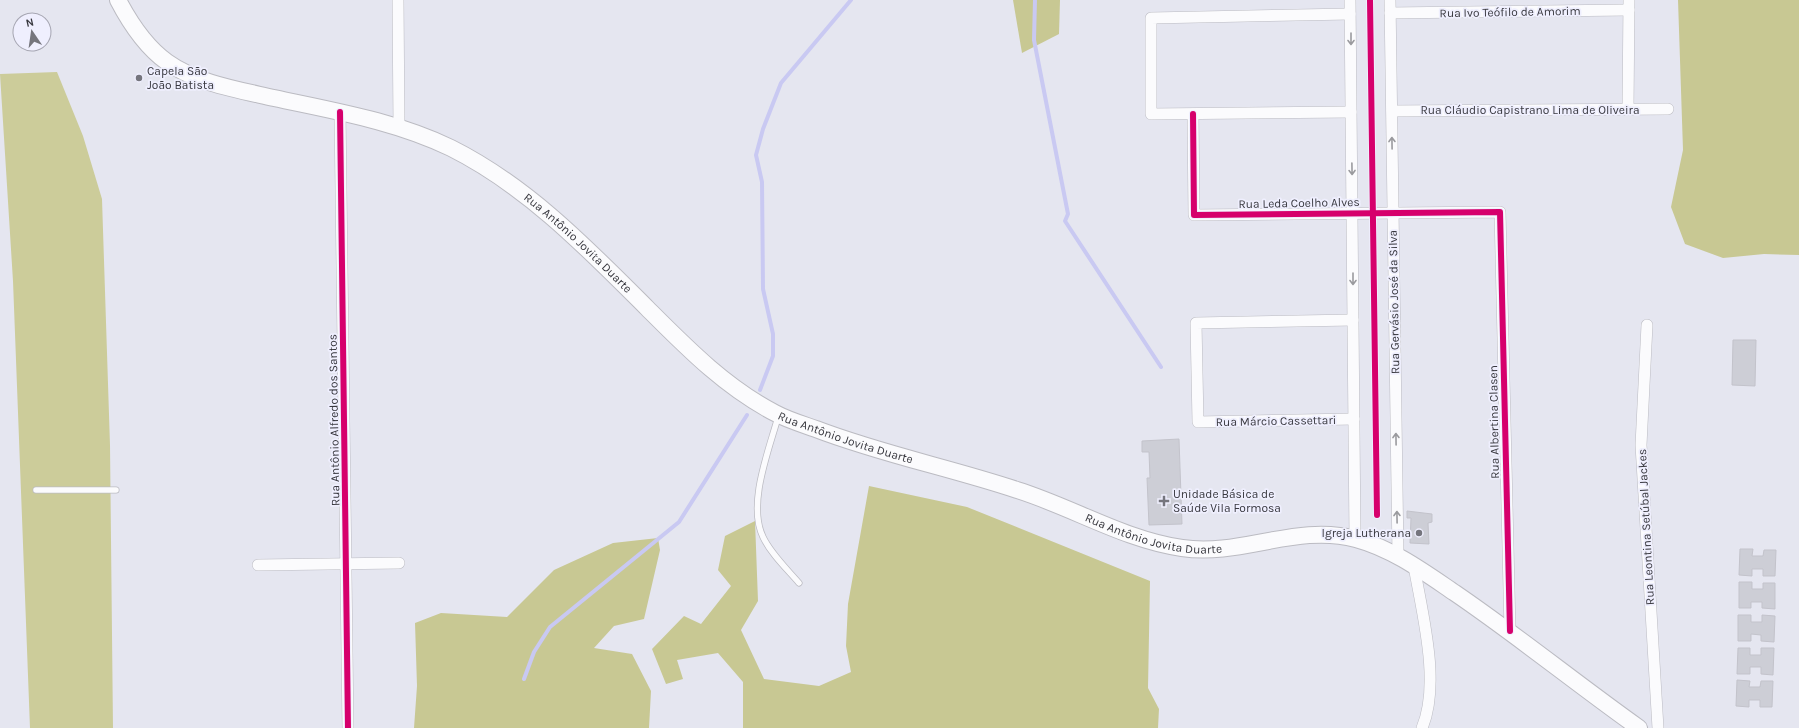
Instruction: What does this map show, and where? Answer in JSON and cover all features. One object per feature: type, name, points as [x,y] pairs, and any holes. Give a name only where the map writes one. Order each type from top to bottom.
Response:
[{"type":"main road","name":"Rua Antônio Jovita Duarte","points":[[118,0],[128,18],[147,43],[169,64],[199,77],[228,87],[399,127],[455,151],[485,168],[540,206],[587,248],[699,359],[727,383],[778,415],[855,443],[1016,489],[1134,535],[1182,548],[1199,550],[1225,548],[1309,534],[1326,534],[1355,538],[1398,556],[1414,566],[1510,631],[1638,728]]},
{"type":"street","points":[[398,0],[399,127]]},
{"type":"street","points":[[1350,0],[1355,538]]},
{"type":"street","name":"Rua Gervásio José da Silva","points":[[1390,0],[1398,556]]},
{"type":"street","points":[[1628,109],[1629,5]]},
{"type":"street","name":"Rua Ivo Teófilo de Amorim","points":[[1390,13],[1629,5]]},
{"type":"street","points":[[1350,14],[1151,18],[1151,114],[1351,112]]},
{"type":"street","name":"Rua Cláudio Capistrano Lima de Oliveira","points":[[1392,111],[1668,109]]},
{"type":"street","name":"Rua Antônio Alfredo dos Santos","points":[[340,112],[348,728]]},
{"type":"street","name":"Rua Leda Coelho Alves","points":[[1193,114],[1194,215],[1500,212]]},
{"type":"street","name":"Rua Albertina Clasen","points":[[1500,212],[1510,631]]},
{"type":"street","name":"Rua Márcio Cassettari","points":[[1353,320],[1196,323],[1198,422],[1354,419]]},
{"type":"street","name":"Rua Leontina Setúbal Jackes","points":[[1647,325],[1641,445],[1658,728]]},
{"type":"street","points":[[258,565],[399,563]]},
{"type":"street","points":[[1414,566],[1427,640],[1431,690],[1422,728]]},
{"type":"lane","points":[[778,415],[758,498],[758,516],[763,536],[799,583]]},
{"type":"lane","points":[[36,490],[116,490]]},
{"type":"path","points":[[1370,0],[1377,515]]},
{"type":"green space","points":[[1013,0],[1060,0],[1059,34],[1022,53]]},
{"type":"green space","points":[[1678,0],[1799,0],[1799,255],[1764,254],[1723,258],[1685,244],[1671,207],[1683,150]]},
{"type":"green space","points":[[57,72],[83,136],[102,199],[110,445],[113,728],[30,728],[13,281],[0,74]]},
{"type":"green space","points":[[869,486],[967,507],[1150,581],[1148,688],[1159,709],[1158,728],[743,728],[743,682],[718,653],[677,660],[683,679],[666,684],[652,649],[684,616],[701,624],[731,586],[718,570],[725,536],[755,521],[758,601],[741,630],[764,679],[819,686],[851,672],[846,646],[848,604]]},
{"type":"green space","points":[[658,538],[660,550],[644,619],[614,626],[594,648],[632,654],[651,691],[649,728],[414,728],[417,686],[415,623],[441,613],[507,617],[554,570],[613,543]]},
{"type":"building","points":[[1733,340],[1756,340],[1755,386],[1732,385]]},
{"type":"building","name":"Unidade Básica de Saúde Vila Formosa","points":[[1179,439],[1182,524],[1149,525],[1147,478],[1150,478],[1149,452],[1142,452],[1142,441]]},
{"type":"building","name":"Igreja Lutherana","points":[[1407,511],[1432,514],[1432,522],[1428,523],[1429,544],[1410,543],[1411,518],[1407,518]]},
{"type":"building","points":[[1740,549],[1753,549],[1752,556],[1763,556],[1764,550],[1776,550],[1775,576],[1763,576],[1763,569],[1752,569],[1752,576],[1739,575]]},
{"type":"building","points":[[1739,582],[1752,582],[1752,589],[1763,589],[1763,583],[1775,583],[1775,609],[1762,608],[1762,602],[1751,602],[1751,608],[1739,608]]},
{"type":"building","points":[[1738,615],[1751,615],[1751,622],[1762,622],[1762,615],[1775,616],[1774,642],[1761,641],[1761,635],[1751,634],[1751,641],[1738,641]]},
{"type":"building","points":[[1738,648],[1750,648],[1750,655],[1761,655],[1761,648],[1774,648],[1773,675],[1761,674],[1761,667],[1750,667],[1750,674],[1737,674]]},
{"type":"building","points":[[1737,680],[1750,681],[1749,687],[1760,687],[1761,681],[1773,681],[1772,707],[1760,707],[1760,700],[1749,700],[1749,707],[1736,706]]},
{"type":"waterway","points":[[760,390],[773,356],[773,334],[763,289],[762,182],[756,155],[763,129],[781,83],[851,0]]},
{"type":"waterway","points":[[1035,0],[1034,40],[1068,214],[1065,221],[1161,367]]},
{"type":"waterway","points":[[524,679],[534,652],[550,627],[679,522],[747,415]]},
{"type":"cycle path","points":[[1370,0],[1377,515]]},
{"type":"cycle path","points":[[340,112],[348,728]]},
{"type":"cycle path","points":[[1193,114],[1194,215],[1500,212],[1510,631]]},
{"type":"place","name":"Capela São João Batista","points":[[139,78]]},
{"type":"place","name":"Unidade Básica de Saúde Vila Formosa","points":[[1164,501]]},
{"type":"place","name":"Igreja Lutherana","points":[[1419,533]]}]
